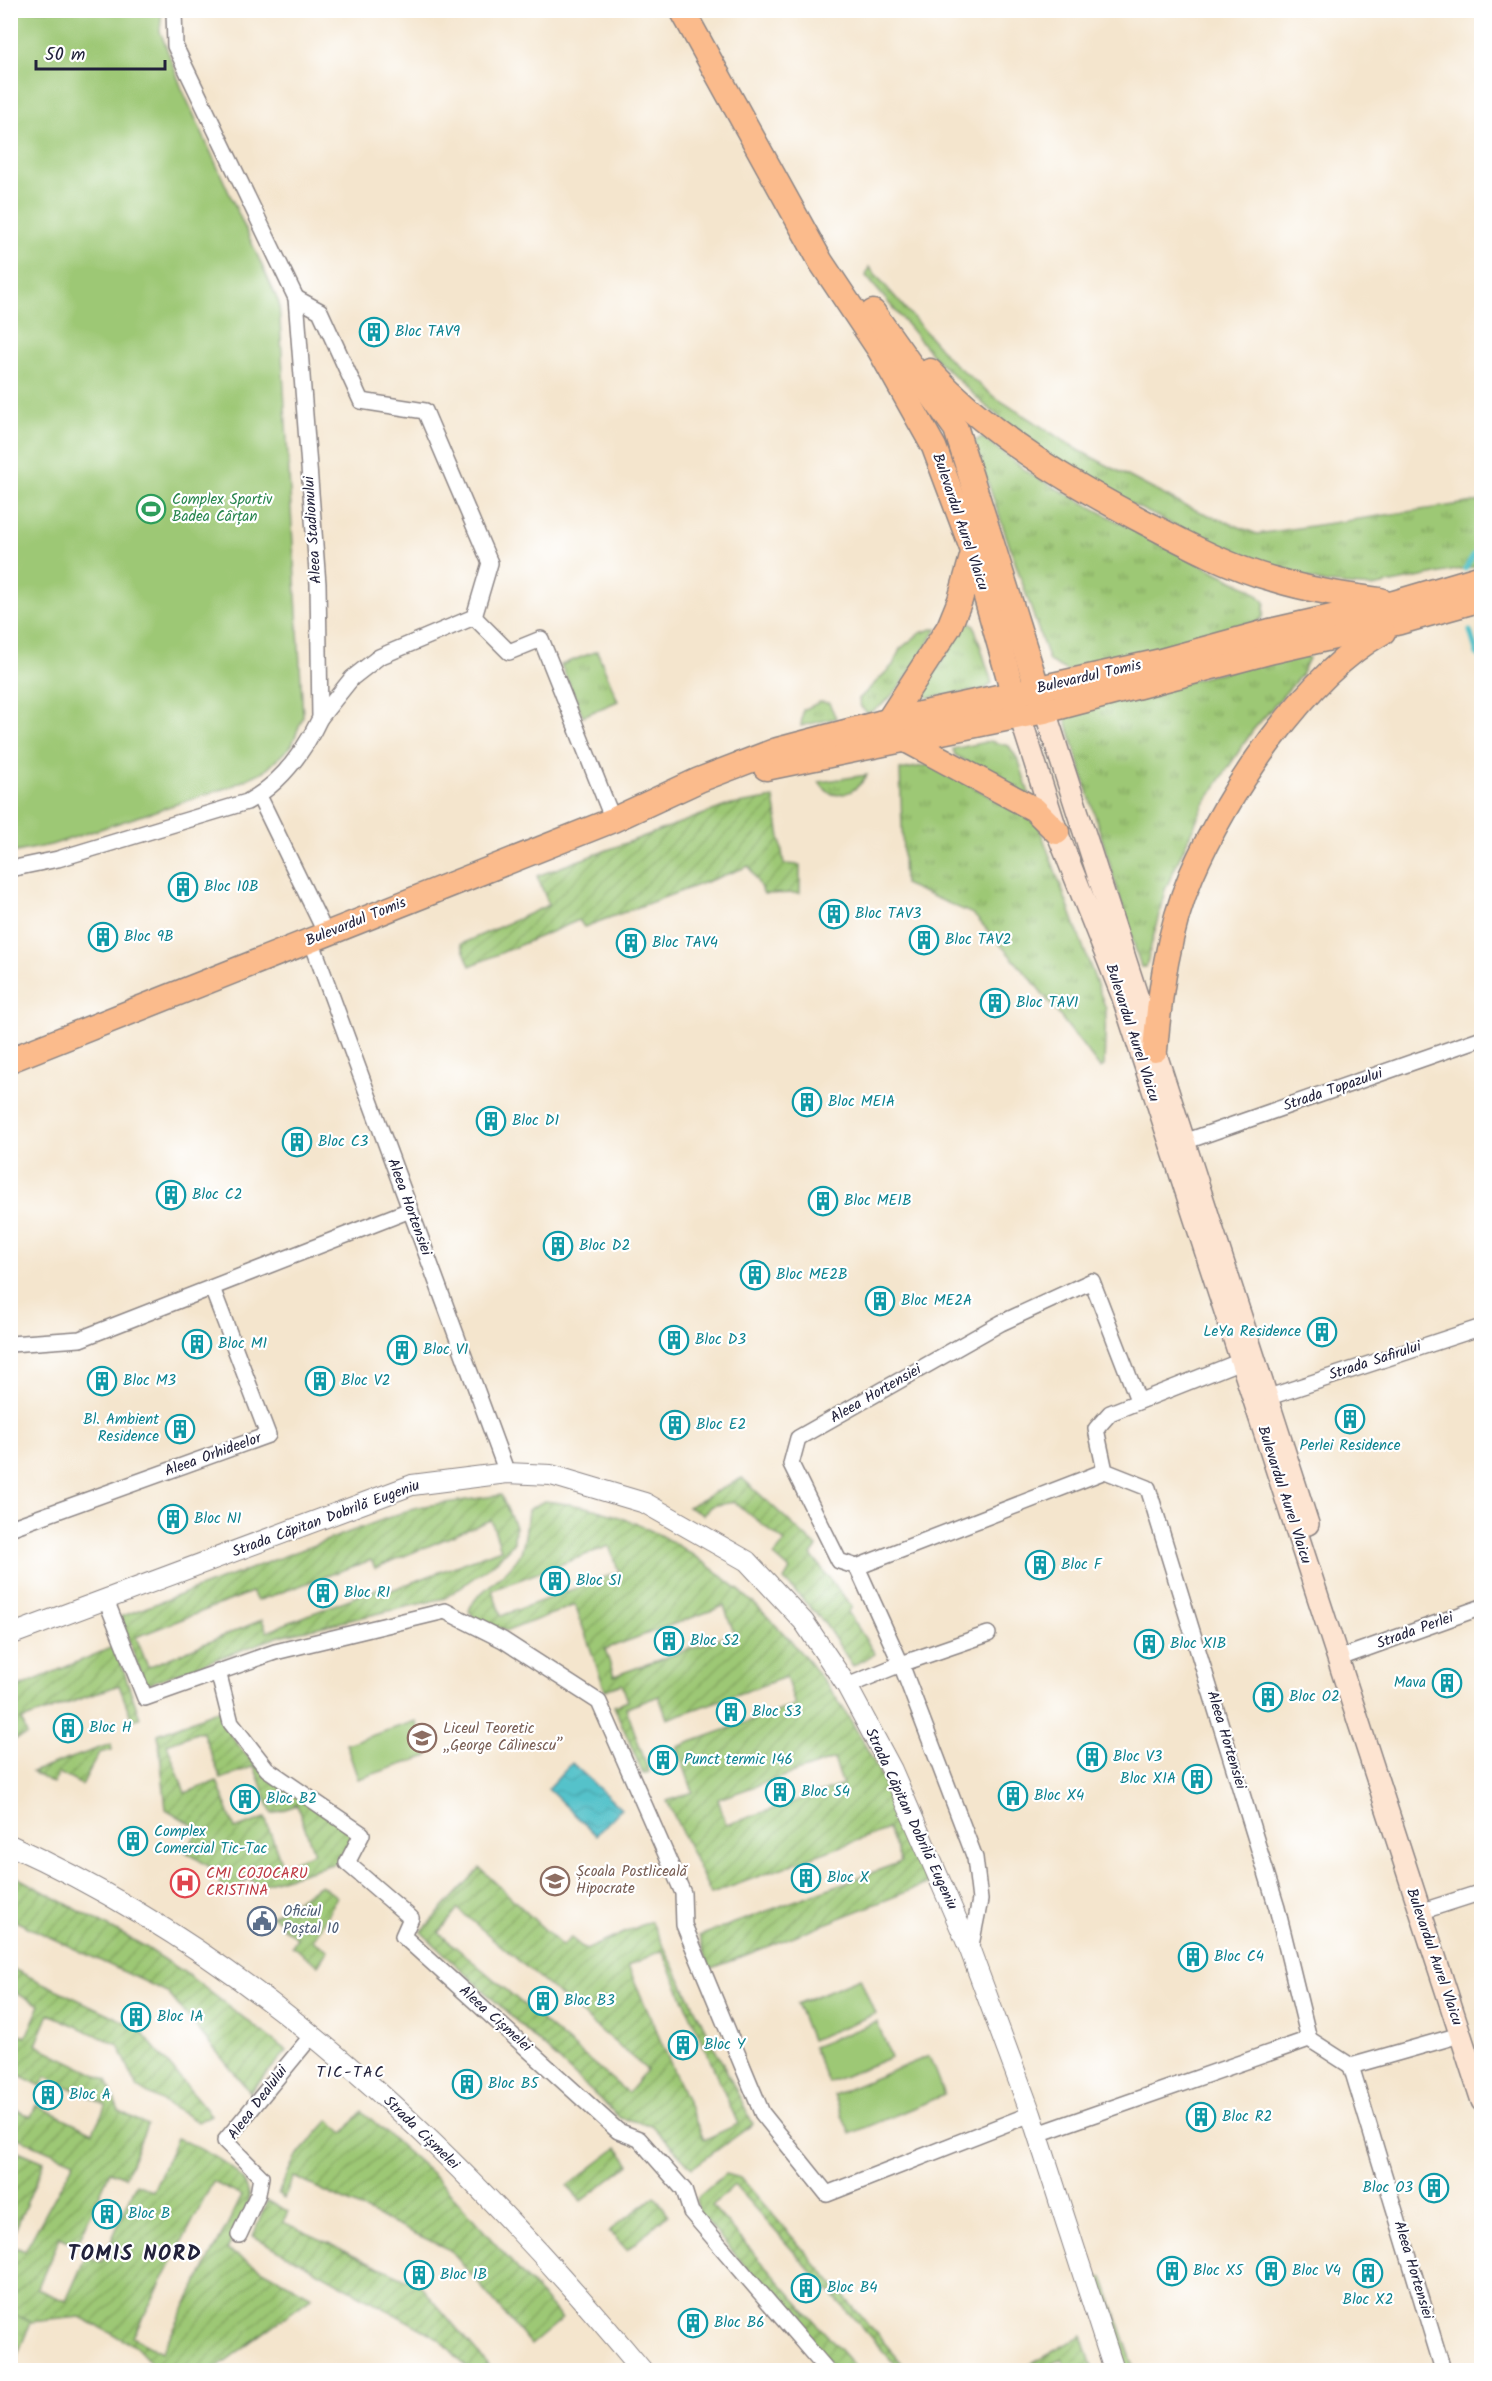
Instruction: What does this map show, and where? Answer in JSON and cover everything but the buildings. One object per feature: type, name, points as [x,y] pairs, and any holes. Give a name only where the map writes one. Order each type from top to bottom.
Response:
[{"type":"main road","name":"Bulevardul Aurel Vlaicu","points":[[682,10],[821,262],[879,349],[934,447],[973,551],[1017,705],[1057,832],[1122,995],[1482,2101]]},
{"type":"main road","name":"Bulevardul Aurel Vlaicu","points":[[699,10],[837,260],[956,429],[1041,700],[1269,1397],[1348,1655],[1482,2074]]},
{"type":"main road","points":[[867,303],[971,411],[1011,443],[1056,474],[1166,534],[1235,566],[1272,579],[1397,613],[1372,638],[1334,668],[1293,714],[1252,767],[1219,820],[1190,877],[1171,939],[1160,995],[1155,1050]]},
{"type":"main road","points":[[888,721],[949,627],[960,600],[973,551]]},
{"type":"main road","name":"Bulevardul Tomis","points":[[10,1060],[613,820],[699,780],[777,750],[888,721],[1017,705],[1273,651],[1397,613],[1482,578]]},
{"type":"main road","name":"Bulevardul Tomis","points":[[1397,613],[1482,599]]},
{"type":"main road","name":"Bulevardul Tomis","points":[[699,780],[904,739],[1017,705]]},
{"type":"main road","points":[[904,739],[1034,809],[1057,832]]},
{"type":"street","name":"Aleea Stadionului","points":[[10,869],[58,859],[247,802],[258,796],[285,773],[311,737],[320,718],[318,584],[296,298],[175,46],[174,10]]},
{"type":"street","points":[[296,298],[320,311],[361,401],[424,411],[490,563],[474,616],[379,657],[352,678],[320,718]]},
{"type":"street","points":[[474,616],[509,652],[541,639],[613,820]]},
{"type":"street","name":"Aleea Hortensiei","points":[[258,796],[319,937],[410,1210],[507,1473]]},
{"type":"street","name":"Strada Topazului","points":[[1184,1142],[1482,1038]]},
{"type":"street","points":[[10,1344],[80,1339],[410,1210]]},
{"type":"street","name":"Aleea Hortensiei","points":[[970,1950],[980,1900],[975,1858],[901,1664],[857,1567],[840,1561],[791,1464],[798,1438],[1001,1323],[1092,1281],[1138,1400]]},
{"type":"street","name":"Aleea Orhideelor","points":[[10,1528],[268,1435],[212,1288]]},
{"type":"street","name":"Strada Safirului","points":[[1269,1397],[1482,1327]]},
{"type":"street","points":[[857,1567],[1105,1471],[1096,1429],[1110,1413],[1241,1361]]},
{"type":"street","name":"Aleea Hortensiei","points":[[1105,1471],[1148,1488],[1277,1908],[1309,2039]]},
{"type":"street","name":"Strada Căpitan Dobrilă Eugeniu","points":[[10,1635],[412,1485],[507,1473],[551,1475],[645,1503],[747,1561],[804,1622],[847,1686],[892,1770],[970,1950],[1031,2114],[1114,2370]]},
{"type":"street","points":[[106,1600],[145,1698],[275,1652],[446,1611],[503,1640],[599,1702],[683,1893],[684,1924],[762,2113],[827,2194],[1031,2114]]},
{"type":"street","name":"Strada Perlei","points":[[1348,1655],[1482,1607]]},
{"type":"street","points":[[847,1686],[901,1664],[988,1634]]},
{"type":"street","name":"Aleea Cișmelei","points":[[218,1671],[231,1723],[267,1769],[362,1834],[347,1863],[411,1918],[403,1936],[618,2130],[639,2139],[684,2190],[691,2212],[827,2370]]},
{"type":"street","name":"Strada Cișmelei","points":[[10,1845],[63,1869],[181,1938],[238,1977],[313,2034],[436,2146],[569,2284],[642,2370]]},
{"type":"street","points":[[1429,1909],[1482,1892]]},
{"type":"street","name":"Aleea Dealului","points":[[239,2235],[258,2194],[261,2177],[225,2141],[313,2034]]},
{"type":"street","points":[[1038,2134],[1309,2039],[1351,2066],[1460,2035]]},
{"type":"street","name":"Aleea Hortensiei","points":[[1351,2066],[1443,2370]]},
{"type":"green space","name":"Complex Sportiv Badea Cârțan","points":[[11,10],[162,11],[160,31],[182,89],[279,303],[303,716],[292,745],[266,770],[232,786],[51,845],[11,853]]},
{"type":"green space","points":[[869,267],[951,361],[993,396],[1080,451],[1183,505],[1257,534],[1481,501],[1481,565],[1372,587],[1325,583],[1244,560],[1067,472],[988,408],[937,360],[866,276]]},
{"type":"green space","points":[[982,437],[1032,475],[1167,548],[1251,589],[1265,602],[1263,617],[1254,624],[1067,671],[1049,661],[974,442]]},
{"type":"green space","points":[[969,622],[974,626],[992,683],[985,689],[929,698],[923,692],[964,624]]},
{"type":"green space","points":[[937,629],[897,690],[877,708],[867,713],[861,707],[859,699],[893,665],[900,649],[920,633]]},
{"type":"green space","points":[[597,651],[618,701],[583,716],[561,665]]},
{"type":"green space","points":[[1303,651],[1309,658],[1301,675],[1253,730],[1204,804],[1165,890],[1146,967],[1141,967],[1064,714]]},
{"type":"green space","points":[[820,702],[829,703],[836,718],[801,726],[803,710]]},
{"type":"green space","points":[[990,741],[1009,746],[1019,761],[1030,797],[955,755],[953,749]]},
{"type":"green space","points":[[934,764],[1038,824],[1106,1009],[1104,1066],[1100,1068],[1032,980],[973,914],[904,884],[900,770]]},
{"type":"green space","points":[[867,775],[857,787],[844,794],[831,793],[819,782]]},
{"type":"green space","points":[[774,798],[784,864],[800,865],[800,893],[764,894],[749,866],[584,927],[579,920],[470,966],[461,944],[549,905],[537,876],[726,806]]},
{"type":"green space","points":[[742,1478],[817,1547],[811,1555],[852,1607],[848,1612],[875,1654],[853,1666],[823,1621],[784,1580],[790,1570],[774,1556],[785,1542],[734,1502],[711,1506],[703,1515],[688,1507]]},
{"type":"green space","points":[[501,1495],[515,1527],[514,1543],[497,1561],[445,1598],[280,1636],[145,1685],[120,1617],[417,1507]],"holes":[[[491,1520],[501,1549],[381,1594],[378,1588],[267,1631],[262,1620],[148,1667],[136,1637],[252,1592],[257,1601],[371,1560],[375,1568]]]},
{"type":"green space","points":[[544,1501],[594,1509],[628,1520],[693,1555],[724,1577],[752,1602],[804,1656],[842,1707],[883,1781],[929,1883],[710,1969],[699,1936],[901,1862],[888,1829],[711,1894],[667,1801],[693,1792],[677,1747],[795,1705],[786,1677],[667,1719],[659,1696],[626,1708],[649,1772],[643,1774],[614,1706],[628,1701],[622,1684],[605,1690],[575,1605],[507,1631],[475,1618],[469,1611],[484,1590],[507,1571],[519,1556],[524,1540],[528,1510]],"holes":[[[609,1546],[619,1572],[501,1616],[492,1590]],[[724,1606],[734,1633],[614,1676],[605,1649]],[[834,1759],[843,1785],[726,1825],[718,1799]]]},
{"type":"green space","points":[[115,1646],[140,1718],[132,1720],[119,1685],[22,1720],[27,1735],[11,1741],[11,1682],[14,1689]]},
{"type":"green space","points":[[219,1710],[242,1750],[258,1767],[296,1796],[356,1834],[339,1862],[261,1885],[248,1879],[232,1892],[219,1884],[223,1875],[186,1852],[199,1829],[166,1809],[158,1734]],"holes":[[[202,1731],[221,1779],[254,1766],[272,1814],[297,1805],[314,1853],[282,1865],[265,1818],[235,1829],[217,1781],[185,1793],[167,1744]]]},
{"type":"green space","points":[[416,1721],[428,1756],[358,1779],[346,1744]]},
{"type":"green space","points":[[111,1744],[112,1750],[99,1753],[82,1785],[59,1773],[53,1784],[32,1772]]},
{"type":"green space","points":[[480,1868],[562,1946],[571,1938],[586,1950],[651,1921],[753,2124],[692,2168],[651,2125],[620,2118],[421,1932]],"holes":[[[458,1909],[647,2070],[628,2093],[439,1933]],[[662,1950],[738,2124],[704,2140],[628,1966]]]},
{"type":"green space","points":[[11,1874],[144,1946],[184,1972],[287,2051],[250,2092],[167,1992],[11,1919]]},
{"type":"green space","points":[[321,1885],[337,1897],[313,1941],[328,1950],[318,1965],[292,1946],[297,1938],[281,1926],[283,1923],[271,1916]]},
{"type":"green space","points":[[11,1968],[138,2028],[211,2115],[198,2122],[138,2088],[118,2045],[49,2014],[36,2045],[107,2080],[119,2111],[147,2125],[125,2177],[110,2171],[77,2245],[60,2237],[37,2289],[66,2301],[86,2256],[102,2262],[136,2184],[153,2191],[177,2138],[223,2162],[243,2181],[248,2191],[246,2209],[227,2250],[312,2297],[213,2370],[149,2370],[152,2364],[135,2346],[80,2317],[31,2322],[11,2313],[11,2245],[25,2251],[74,2162],[11,2135],[10,2107],[31,2117],[36,2105],[93,2132],[106,2105],[46,2076],[41,2086],[11,2071],[11,2030],[26,2037],[40,2005],[11,1991]],"holes":[[[213,2182],[242,2196],[162,2352],[133,2337]]]},
{"type":"green space","points":[[860,1978],[875,2014],[811,2040],[797,2004]]},
{"type":"green space","points":[[877,2022],[891,2057],[828,2083],[813,2047]]},
{"type":"green space","points":[[929,2056],[944,2095],[850,2134],[834,2095]]},
{"type":"green space","points":[[362,2111],[437,2178],[562,2319],[531,2345],[450,2250],[294,2177],[284,2198],[278,2194],[295,2158],[329,2120],[344,2133]]},
{"type":"green space","points":[[11,2148],[44,2162],[14,2233],[10,2231]]},
{"type":"green space","points":[[617,2148],[630,2164],[581,2201],[567,2186]]},
{"type":"green space","points":[[725,2174],[741,2178],[908,2370],[900,2370],[734,2185],[712,2206],[858,2370],[835,2370],[699,2213],[696,2199]]},
{"type":"green space","points":[[655,2196],[668,2214],[627,2250],[609,2231]]},
{"type":"green space","points":[[267,2201],[288,2211],[283,2222],[421,2286],[492,2370],[469,2370],[440,2339],[253,2236]]},
{"type":"green space","points":[[1103,2277],[1135,2370],[1122,2370],[1093,2280]]},
{"type":"green space","points":[[11,2313],[31,2322],[11,2370]]},
{"type":"green space","points":[[1082,2335],[1093,2370],[1067,2370],[1063,2360],[1041,2366],[1042,2370],[1020,2370]]},
{"type":"water","points":[[572,1763],[621,1809],[596,1835],[548,1789]]},
{"type":"waterway","points":[[1465,569],[1474,554],[1482,549]]},
{"type":"waterway","points":[[1470,631],[1477,654],[1482,658]]},
{"type":"place","name":"Bloc TAV9","points":[[374,332]]},
{"type":"place","name":"Complex Sportiv Badea Cârțan","points":[[151,509]]},
{"type":"place","name":"Bloc 10B","points":[[183,887]]},
{"type":"place","name":"Bloc TAV3","points":[[834,914]]},
{"type":"place","name":"Bloc 9B","points":[[103,937]]},
{"type":"place","name":"Bloc TAV2","points":[[924,940]]},
{"type":"place","name":"Bloc TAV4","points":[[631,943]]},
{"type":"place","name":"Bloc TAV1","points":[[995,1003]]},
{"type":"place","name":"Bloc ME1A","points":[[807,1102]]},
{"type":"place","name":"Bloc D1","points":[[491,1121]]},
{"type":"place","name":"Bloc C3","points":[[297,1142]]},
{"type":"place","name":"Bloc C2","points":[[171,1195]]},
{"type":"place","name":"Bloc ME1B","points":[[823,1201]]},
{"type":"place","name":"Bloc D2","points":[[558,1246]]},
{"type":"place","name":"Bloc ME2B","points":[[755,1275]]},
{"type":"place","name":"Bloc ME2A","points":[[880,1301]]},
{"type":"place","name":"LeYa Residence","points":[[1322,1332]]},
{"type":"place","name":"Bloc D3","points":[[674,1340]]},
{"type":"place","name":"Bloc M1","points":[[197,1344]]},
{"type":"place","name":"Bloc V1","points":[[402,1350]]},
{"type":"place","name":"Bloc M3","points":[[102,1381]]},
{"type":"place","name":"Bloc V2","points":[[320,1381]]},
{"type":"place","name":"Perlei Residence","points":[[1350,1419]]},
{"type":"place","name":"Bloc E2","points":[[675,1425]]},
{"type":"place","name":"Bl. Ambient Residence","points":[[180,1429]]},
{"type":"place","name":"Bloc N1","points":[[173,1519]]},
{"type":"place","name":"Bloc F","points":[[1040,1565]]},
{"type":"place","name":"Bloc S1","points":[[555,1581]]},
{"type":"place","name":"Bloc R1","points":[[323,1593]]},
{"type":"place","name":"Bloc S2","points":[[669,1641]]},
{"type":"place","name":"Bloc X1B","points":[[1149,1644]]},
{"type":"place","name":"Mava","points":[[1447,1683]]},
{"type":"place","name":"Bloc O2","points":[[1268,1697]]},
{"type":"place","name":"Bloc S3","points":[[731,1712]]},
{"type":"place","name":"Bloc H","points":[[68,1728]]},
{"type":"place","name":"Liceul Teoretic „George Călinescu”","points":[[422,1738]]},
{"type":"place","name":"Bloc V3","points":[[1092,1757]]},
{"type":"place","name":"Punct termic 146","points":[[663,1760]]},
{"type":"place","name":"Bloc X1A","points":[[1197,1779]]},
{"type":"place","name":"Bloc S4","points":[[780,1792]]},
{"type":"place","name":"Bloc X4","points":[[1013,1796]]},
{"type":"place","name":"Bloc B2","points":[[245,1799]]},
{"type":"place","name":"Complex Comercial Tic-Tac","points":[[133,1841]]},
{"type":"place","name":"Bloc X","points":[[806,1878]]},
{"type":"place","name":"Școala Postliceală Hipocrate","points":[[555,1881]]},
{"type":"place","name":"CMI COJOCARU CRISTINA","points":[[185,1883]]},
{"type":"place","name":"Oficiul Poștal 10","points":[[262,1921]]},
{"type":"place","name":"Bloc C4","points":[[1193,1957]]},
{"type":"place","name":"Bloc B3","points":[[543,2001]]},
{"type":"place","name":"Bloc 1A","points":[[136,2017]]},
{"type":"place","name":"Bloc Y","points":[[683,2045]]},
{"type":"place","name":"Bloc B5","points":[[467,2084]]},
{"type":"place","name":"Bloc A","points":[[48,2095]]},
{"type":"place","name":"Bloc R2","points":[[1201,2117]]},
{"type":"place","name":"Bloc O3","points":[[1434,2188]]},
{"type":"place","name":"Bloc B","points":[[107,2214]]},
{"type":"place","name":"Bloc X5","points":[[1172,2271]]},
{"type":"place","name":"Bloc V4","points":[[1271,2271]]},
{"type":"place","name":"Bloc X2","points":[[1368,2273]]},
{"type":"place","name":"Bloc 1B","points":[[419,2275]]},
{"type":"place","name":"Bloc B4","points":[[806,2288]]},
{"type":"place","name":"Bloc B6","points":[[693,2323]]},
{"type":"district","name":"TIC-TAC","points":[[351,2072]]},
{"type":"district","name":"TOMIS NORD","points":[[135,2254]]}]
